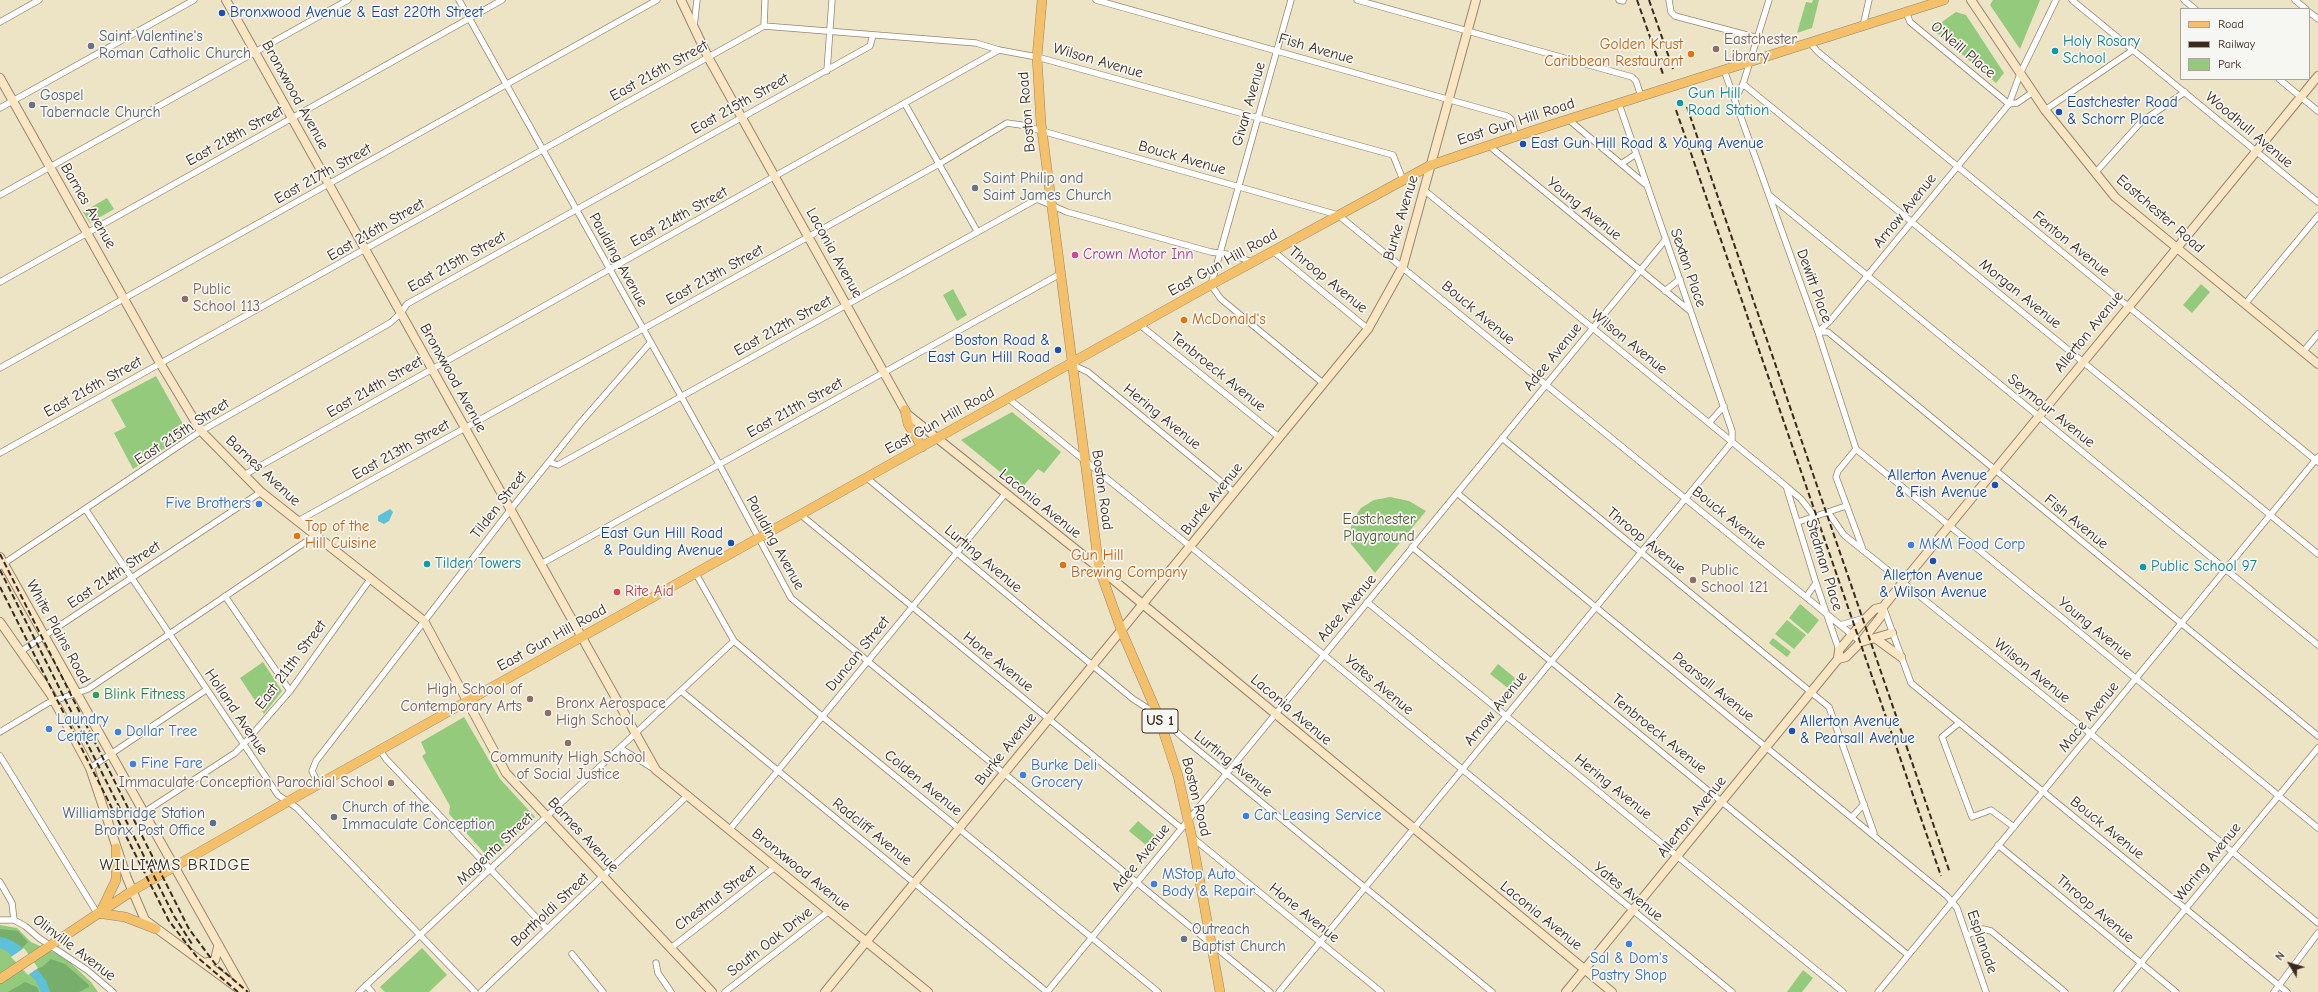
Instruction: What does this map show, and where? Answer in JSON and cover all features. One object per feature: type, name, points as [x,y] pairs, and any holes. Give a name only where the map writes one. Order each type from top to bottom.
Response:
[{"type":"main road","name":"Bronxwood Avenue","points":[[226,0],[656,770],[928,992]]},
{"type":"main road","name":"Laconia Avenue","points":[[681,0],[708,57],[776,176],[905,410],[937,439],[1144,605],[1274,715],[1612,992]]},
{"type":"main road","name":"Boston Road","points":[[1042,0],[1037,57],[1042,131],[1050,205],[1098,568],[1122,632],[1158,714],[1188,819],[1220,992]]},
{"type":"main road","name":"Burke Avenue","points":[[825,992],[1093,665],[1122,632],[1368,329],[1403,266],[1476,0]]},
{"type":"main road","name":"East Gun Hill Road","points":[[0,979],[50,944],[132,891],[287,802],[1252,262],[1431,165],[1641,96],[1944,0]]},
{"type":"main road","name":"Eastchester Road","points":[[1971,0],[2032,92],[2115,197],[2318,364]]},
{"type":"main road","name":"Allerton Avenue","points":[[1566,992],[1838,659],[1846,657],[1861,642],[1882,615],[1883,607],[1949,525],[2318,76]]},
{"type":"main road","name":"Barnes Avenue","points":[[0,78],[125,298],[160,363],[201,431],[261,492],[424,621],[506,773],[712,992]]},
{"type":"main road","points":[[905,410],[908,424],[922,447]]},
{"type":"main road","name":"White Plains Road","points":[[1,562],[244,992]]},
{"type":"main road","name":"Allerton Avenue","points":[[1839,650],[1875,609],[1883,607]]},
{"type":"main road","name":"White Plains Road","points":[[0,622],[54,700],[90,768],[116,848],[141,915],[156,929],[244,992]]},
{"type":"main road","points":[[1861,642],[1892,633]]},
{"type":"main road","points":[[1875,638],[1901,657]]},
{"type":"main road","points":[[1838,659],[1839,650]]},
{"type":"main road","points":[[116,848],[116,880],[99,912],[125,917],[156,929]]},
{"type":"main road","points":[[204,963],[215,960],[218,947]]},
{"type":"street","points":[[0,22],[39,0]]},
{"type":"street","points":[[0,108],[194,0]]},
{"type":"street","points":[[0,195],[348,0]]},
{"type":"street","name":"Paulding Avenue","points":[[460,0],[650,343],[719,464],[791,598],[1270,992]]},
{"type":"street","name":"East 218th Street","points":[[0,282],[502,0]]},
{"type":"street","name":"East 217th Street","points":[[0,368],[657,0]]},
{"type":"street","points":[[694,28],[697,0]]},
{"type":"street","points":[[764,26],[766,0]]},
{"type":"street","points":[[827,71],[832,0]]},
{"type":"street","name":"Fish Avenue","points":[[1096,0],[1507,116],[1510,119],[1516,137]]},
{"type":"street","name":"Givan Avenue","points":[[1211,285],[1291,0]]},
{"type":"street","points":[[1357,0],[1632,77],[1636,81],[1641,96]]},
{"type":"street","points":[[1668,0],[1675,16],[1758,38]]},
{"type":"street","points":[[1735,99],[1744,84],[1769,0]]},
{"type":"street","points":[[1863,26],[1869,0]]},
{"type":"street","name":"Arnow Avenue","points":[[1818,332],[1868,276],[2009,104],[2020,74],[2056,0]]},
{"type":"street","name":"Woodhull Avenue","points":[[2072,0],[2318,202]]},
{"type":"street","points":[[2184,0],[2194,8]]},
{"type":"street","points":[[2295,0],[2305,8]]},
{"type":"street","name":"O'Neill Place","points":[[1906,12],[1910,22],[2009,104]]},
{"type":"street","points":[[2310,13],[2318,19]]},
{"type":"street","name":"Wilson Avenue","points":[[764,26],[830,30],[976,43],[999,50],[1037,57],[1393,155],[1403,180]]},
{"type":"street","name":"East 216th Street","points":[[0,453],[764,26]]},
{"type":"street","name":"East 215th Street","points":[[1,562],[86,510],[201,431],[390,323],[401,314],[407,304],[827,71],[870,46],[873,35]]},
{"type":"street","name":"Fenton Avenue","points":[[1810,43],[1818,52],[2128,307],[2317,460]]},
{"type":"street","name":"East 214th Street","points":[[244,475],[999,50]]},
{"type":"street","points":[[2046,110],[2133,50]]},
{"type":"street","name":"Dewitt Place","points":[[1724,70],[1818,332],[1856,450]]},
{"type":"street","points":[[2280,80],[2318,111]]},
{"type":"street","name":"Morgan Avenue","points":[[1744,84],[2318,554]]},
{"type":"street","name":"Arnow Avenue","points":[[2009,104],[2017,103],[2032,92]]},
{"type":"street","points":[[2095,173],[2141,122],[2185,92]]},
{"type":"street","points":[[905,104],[977,231]]},
{"type":"street","name":"Sexton Place","points":[[1619,104],[1724,406],[1732,431],[1732,442]]},
{"type":"street","points":[[1569,120],[1646,184]]},
{"type":"street","name":"East 213th Street","points":[[298,522],[939,164],[1007,123],[1042,131]]},
{"type":"street","name":"Bouck Avenue","points":[[1042,131],[1338,215],[1403,266],[1546,385],[1861,642]]},
{"type":"street","name":"Young Avenue","points":[[1488,146],[1639,271],[1690,311]]},
{"type":"street","points":[[1621,164],[1636,154]]},
{"type":"street","name":"Wilson Avenue","points":[[1424,190],[1786,486],[1801,499],[1815,517]]},
{"type":"street","name":"Seymour Avenue","points":[[1768,195],[2318,645]]},
{"type":"street","name":"East 212th Street","points":[[549,462],[558,465],[682,398],[977,231],[1037,199],[1050,205]]},
{"type":"street","points":[[1050,205],[1074,214],[1252,262]]},
{"type":"street","points":[[2245,304],[2318,216]]},
{"type":"street","name":"Adee Avenue","points":[[1047,992],[1666,238]]},
{"type":"street","name":"Throop Avenue","points":[[1273,251],[1368,329]]},
{"type":"street","name":"East 211th Street","points":[[541,564],[1060,274]]},
{"type":"street","points":[[1665,291],[1680,279]]},
{"type":"street","points":[[1211,285],[1221,299],[1324,384]]},
{"type":"street","name":"Tenbroeck Avenue","points":[[1140,325],[1280,438]]},
{"type":"street","name":"Fish Avenue","points":[[1818,332],[1828,332],[1994,471],[2318,736]]},
{"type":"street","points":[[2303,352],[2318,334]]},
{"type":"street","name":"Tilden Street","points":[[319,785],[312,771],[316,761],[511,509],[650,343]]},
{"type":"street","name":"Hering Avenue","points":[[1071,364],[1088,372],[1235,493]]},
{"type":"street","name":"Yates Avenue","points":[[1009,398],[1083,460],[1324,655],[1732,992]]},
{"type":"street","points":[[1709,422],[1724,406]]},
{"type":"street","name":"Throop Avenue","points":[[1502,438],[1811,693]]},
{"type":"street","name":"Arnow Avenue","points":[[1279,992],[1732,442]]},
{"type":"street","points":[[1856,450],[1838,471],[1836,477],[1862,548]]},
{"type":"street","name":"Young Avenue","points":[[1856,450],[2318,828]]},
{"type":"street","name":"Mace Avenue","points":[[1878,992],[2270,515],[2317,460]]},
{"type":"street","name":"Lurting Avenue","points":[[867,478],[1133,699],[1158,714],[1182,738],[1492,992]]},
{"type":"street","name":"Stedman Place","points":[[1786,486],[1816,583],[1839,650]]},
{"type":"street","name":"East 214th Street","points":[[20,652],[261,492]]},
{"type":"street","name":"Pearsall Avenue","points":[[1457,493],[1874,835],[1952,902]]},
{"type":"street","name":"Duncan Street","points":[[730,830],[1006,494]]},
{"type":"street","points":[[1798,522],[1846,506]]},
{"type":"street","name":"Holland Avenue","points":[[86,510],[278,796],[297,808],[475,992]]},
{"type":"street","name":"Wilson Avenue","points":[[1828,512],[1844,535],[2091,734],[2318,923]]},
{"type":"street","name":"Hone Avenue","points":[[801,515],[1181,828]]},
{"type":"street","points":[[0,732],[54,700],[88,689],[316,535]]},
{"type":"street","name":"Tenbroeck Avenue","points":[[1412,547],[1908,955]]},
{"type":"street","name":"Colden Avenue","points":[[696,574],[734,641],[823,717],[1158,992]]},
{"type":"street","name":"East 211th Street","points":[[143,813],[235,753],[243,745],[290,691],[371,578]]},
{"type":"street","points":[[1806,597],[1816,583]]},
{"type":"street","points":[[225,596],[290,691]]},
{"type":"street","name":"Hering Avenue","points":[[1367,602],[1843,992]]},
{"type":"street","points":[[1883,607],[1901,657]]},
{"type":"street","points":[[1840,625],[1866,618]]},
{"type":"street","name":"Magenta Street","points":[[359,992],[734,641]]},
{"type":"street","name":"Bouck Avenue","points":[[1901,657],[1911,683],[2287,992]]},
{"type":"street","points":[[90,768],[206,690]]},
{"type":"street","name":"Radcliff Avenue","points":[[681,690],[1047,992]]},
{"type":"street","points":[[1811,693],[1829,707],[1874,835]]},
{"type":"street","points":[[1959,723],[1942,737],[1972,817],[1991,810],[2014,827]]},
{"type":"street","name":"Bronxwood Avenue","points":[[620,748],[656,770]]},
{"type":"street","name":"Waring Avenue","points":[[2117,992],[2318,748]]},
{"type":"street","points":[[380,750],[386,759],[547,929]]},
{"type":"street","points":[[0,756],[99,912]]},
{"type":"street","name":"Bartholdi Street","points":[[481,992],[688,795]]},
{"type":"street","points":[[1852,817],[1864,804]]},
{"type":"street","name":"Hone Avenue","points":[[1192,838],[1381,992]]},
{"type":"street","name":"Throop Avenue","points":[[1998,845],[2176,992]]},
{"type":"street","name":"Chestnut Street","points":[[671,948],[775,867]]},
{"type":"street","name":"Olinville Avenue","points":[[0,882],[11,900],[14,920],[50,944],[113,992]]},
{"type":"street","name":"Esplanade","points":[[1952,902],[1957,908],[1986,992]]},
{"type":"street","name":"South Oak Drive","points":[[724,992],[829,911]]},
{"type":"street","points":[[0,920],[14,920]]},
{"type":"street","points":[[1967,935],[1983,929],[1991,931],[2065,992]]},
{"type":"street","points":[[2274,992],[2318,933]]},
{"type":"street","points":[[572,954],[603,992]]},
{"type":"street","points":[[656,963],[658,973],[671,992]]},
{"type":"street","points":[[104,985],[106,992]]},
{"type":"street","points":[[366,986],[372,992]]},
{"type":"green space","points":[[1813,0],[1819,0],[1812,28],[1797,33],[1806,2],[1812,3]]},
{"type":"green space","points":[[1993,0],[2040,0],[2020,49],[1990,5]]},
{"type":"green space","points":[[1956,12],[1966,15],[2004,73],[1996,83],[1932,29]]},
{"type":"green space","points":[[107,198],[114,209],[90,223],[83,212]]},
{"type":"green space","points":[[2201,284],[2210,292],[2192,313],[2183,305]]},
{"type":"green space","points":[[953,289],[967,315],[957,321],[943,295]]},
{"type":"green space","points":[[156,376],[188,433],[133,469],[114,433],[126,427],[111,400]]},
{"type":"green space","points":[[1012,412],[1061,452],[1044,473],[1038,469],[1021,489],[961,440]]},
{"type":"green space","name":"Eastchester Playground","points":[[1390,497],[1409,501],[1426,511],[1375,573],[1351,544],[1351,522],[1361,508],[1374,500]]},
{"type":"green space","points":[[1800,604],[1819,620],[1808,634],[1789,618]]},
{"type":"green space","points":[[1787,620],[1806,635],[1794,649],[1775,634]]},
{"type":"green space","points":[[1773,638],[1791,652],[1787,657],[1769,643]]},
{"type":"green space","points":[[263,662],[282,691],[264,714],[240,678]]},
{"type":"green space","points":[[1498,664],[1521,683],[1513,692],[1490,674]]},
{"type":"green space","points":[[464,717],[500,779],[535,817],[490,859],[449,814],[450,806],[422,756],[426,753],[421,742]]},
{"type":"green space","points":[[1138,821],[1160,840],[1152,850],[1129,831]]},
{"type":"green space","points":[[0,925],[17,928],[31,942],[64,957],[91,982],[98,992],[0,992]]},
{"type":"green space","points":[[0,929],[18,931],[28,942],[22,948],[12,941],[0,937]]},
{"type":"green space","points":[[422,948],[447,975],[429,992],[385,992],[380,987]]},
{"type":"green space","points":[[51,959],[65,964],[89,985],[89,987],[79,992],[50,992],[46,981],[36,969],[42,967]]},
{"type":"green space","points":[[1803,970],[1813,978],[1802,992],[1787,992]]},
{"type":"green space","points":[[25,982],[37,987],[39,992],[8,992]]},
{"type":"water","points":[[390,509],[393,512],[389,521],[384,524],[378,521],[378,516]]},
{"type":"water","points":[[0,937],[6,938],[19,945],[46,981],[50,992],[41,992],[36,981],[8,952],[0,948]]},
{"type":"pier","points":[[24,948],[38,968],[28,975],[11,957]]},
{"type":"railway","points":[[1637,0],[1663,74]]},
{"type":"railway","points":[[1649,0],[1673,69]]},
{"type":"railway","points":[[1687,107],[1950,873]]},
{"type":"railway","points":[[1676,110],[1941,876]]},
{"type":"railway","points":[[0,554],[189,929],[216,965],[248,992]]},
{"type":"railway","points":[[0,570],[174,916],[192,944]]},
{"type":"railway","points":[[0,587],[169,921],[197,957],[238,992]]},
{"type":"place","name":"Bronxwood Avenue & East 220th Street","points":[[222,13]]},
{"type":"place","name":"Saint Valentine's Roman Catholic Church","points":[[91,46]]},
{"type":"place","name":"Eastchester Library","points":[[1716,49]]},
{"type":"place","name":"Holy Rosary School","points":[[2055,51]]},
{"type":"place","name":"Golden Krust Caribbean Restaurant","points":[[1691,54]]},
{"type":"place","name":"Gun Hill Road Station","points":[[1680,103]]},
{"type":"place","name":"Gospel Tabernacle Church","points":[[32,105]]},
{"type":"place","name":"Eastchester Road & Schorr Place","points":[[2059,112]]},
{"type":"place","name":"East Gun Hill Road & Young Avenue","points":[[1523,144]]},
{"type":"place","name":"Saint Philip and Saint James Church","points":[[975,188]]},
{"type":"place","name":"Crown Motor Inn","points":[[1075,255]]},
{"type":"place","name":"Public School 113","points":[[185,299]]},
{"type":"place","name":"McDonald's","points":[[1184,320]]},
{"type":"place","name":"Boston Road & East Gun Hill Road","points":[[1058,350]]},
{"type":"place","name":"Allerton Avenue & Fish Avenue","points":[[1995,485]]},
{"type":"place","name":"Five Brothers","points":[[259,504]]},
{"type":"place","name":"Top of the Hill Cuisine","points":[[297,536]]},
{"type":"place","name":"East Gun Hill Road & Paulding Avenue","points":[[731,543]]},
{"type":"place","name":"MKM Food Corp","points":[[1911,545]]},
{"type":"place","name":"Allerton Avenue & Wilson Avenue","points":[[1933,561]]},
{"type":"place","name":"Tilden Towers","points":[[427,564]]},
{"type":"place","name":"Gun Hill Brewing Company","points":[[1063,565]]},
{"type":"place","name":"Public School 97","points":[[2143,567]]},
{"type":"place","name":"Public School 121","points":[[1693,580]]},
{"type":"place","name":"Rite Aid","points":[[617,592]]},
{"type":"place","name":"Blink Fitness","points":[[96,695]]},
{"type":"place","name":"High School of Contemporary Arts","points":[[530,699]]},
{"type":"place","name":"Bronx Aerospace High School","points":[[548,713]]},
{"type":"place","name":"Laundry Center","points":[[49,729]]},
{"type":"place","name":"Allerton Avenue & Pearsall Avenue","points":[[1792,731]]},
{"type":"place","name":"Dollar Tree","points":[[118,732]]},
{"type":"place","name":"Community High School of Social Justice","points":[[568,743]]},
{"type":"place","name":"Fine Fare","points":[[133,764]]},
{"type":"place","name":"Burke Deli Grocery","points":[[1023,775]]},
{"type":"place","name":"Immaculate Conception Parochial School","points":[[391,783]]},
{"type":"place","name":"Car Leasing Service","points":[[1246,816]]},
{"type":"place","name":"Church of the Immaculate Conception","points":[[334,817]]},
{"type":"place","name":"Williamsbridge Station Bronx Post Office","points":[[213,823]]},
{"type":"place","name":"MStop Auto Body & Repair","points":[[1154,884]]},
{"type":"place","name":"Outreach Baptist Church","points":[[1184,939]]},
{"type":"place","name":"Sal & Dom's Pastry Shop","points":[[1629,944]]},
{"type":"district","name":"WILLIAMS BRIDGE","points":[[175,865]]}]
